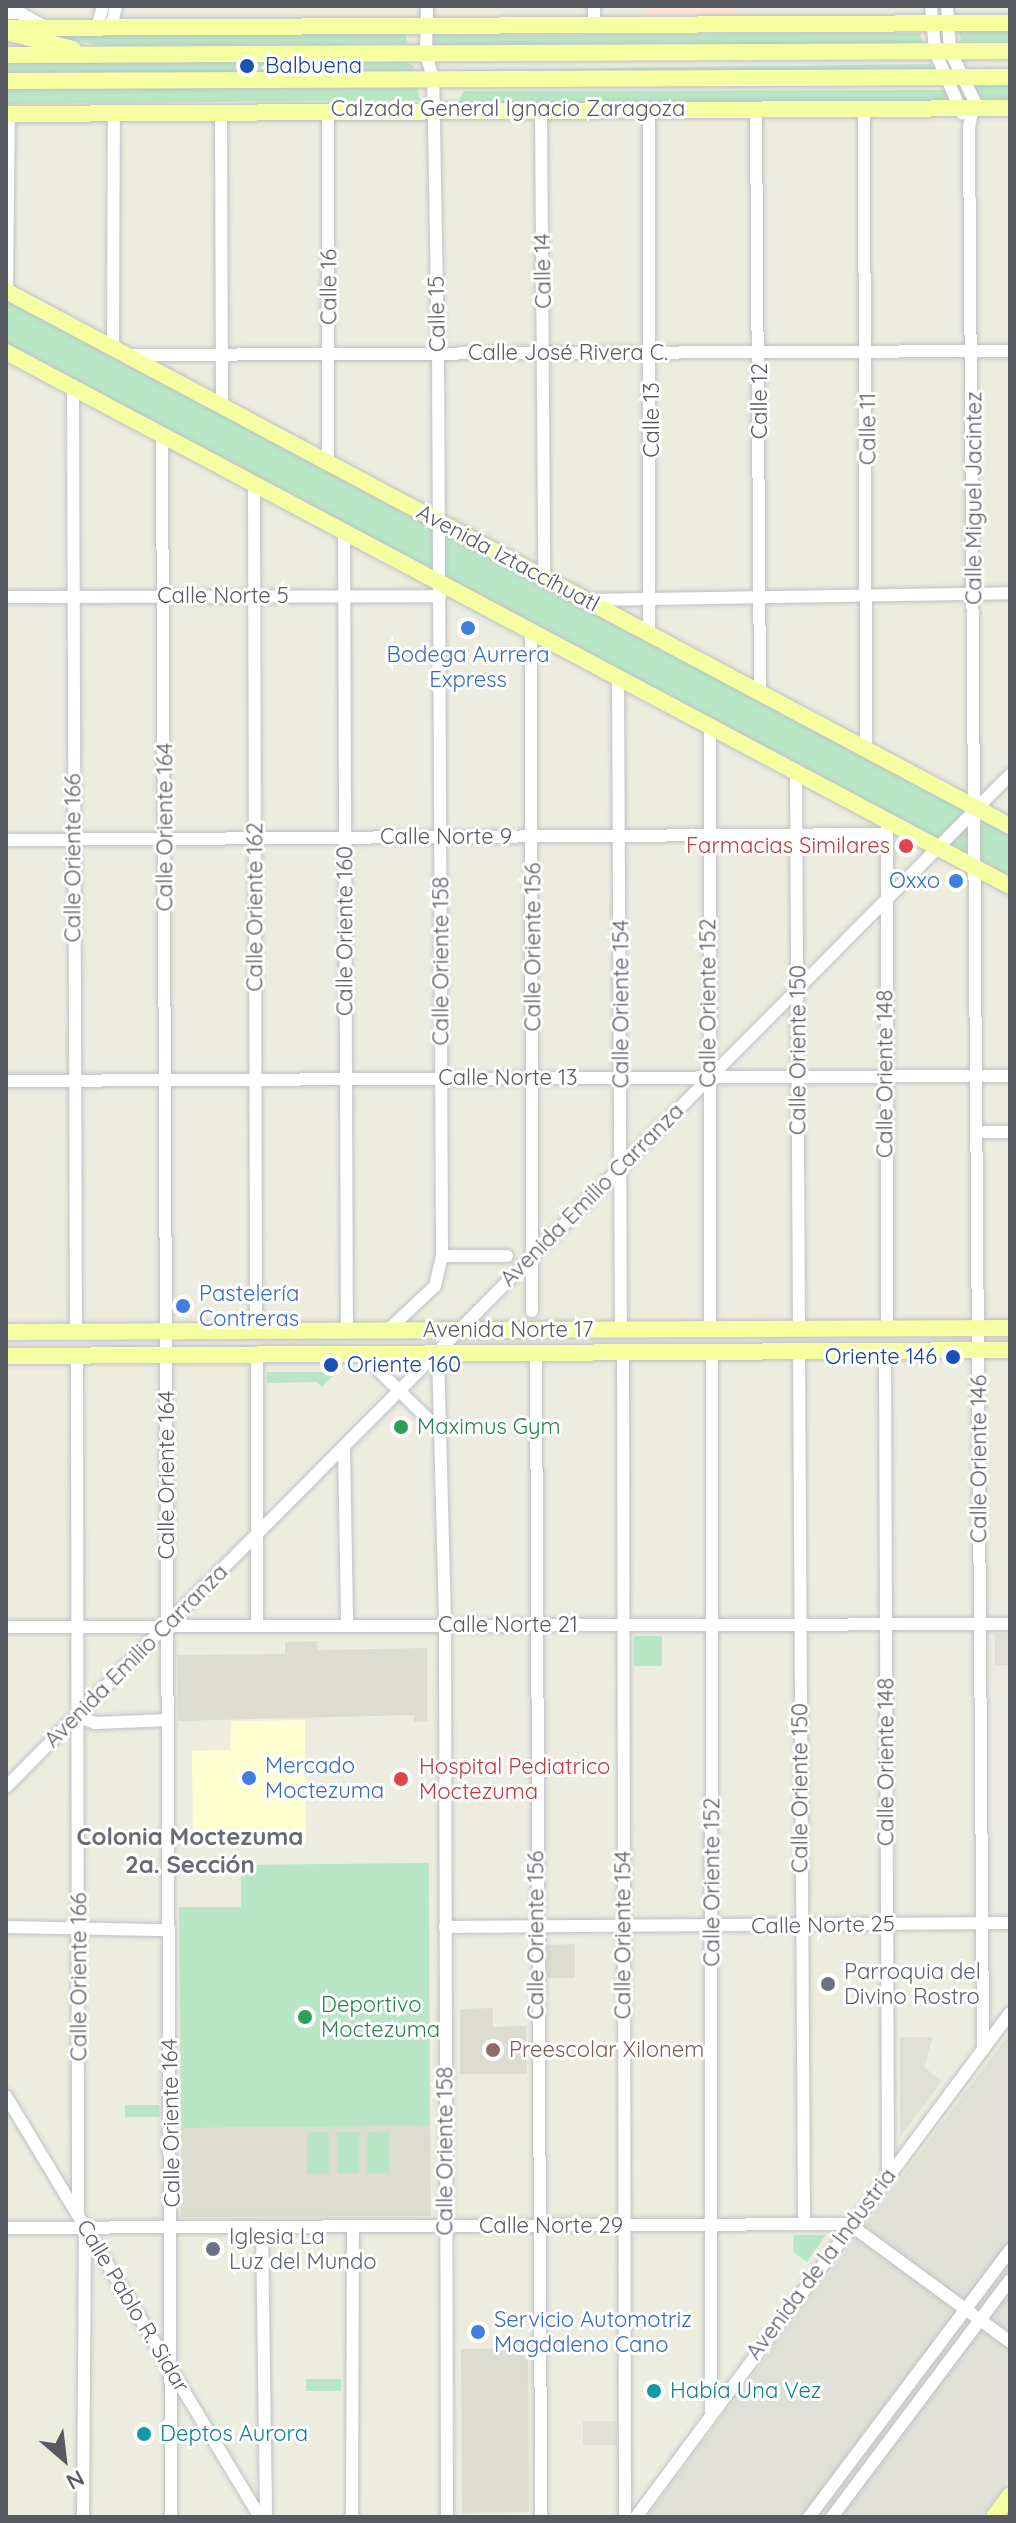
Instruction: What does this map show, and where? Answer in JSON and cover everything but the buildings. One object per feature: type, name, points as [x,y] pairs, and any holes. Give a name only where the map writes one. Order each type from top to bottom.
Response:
[{"type":"main road","points":[[6,30],[426,14],[594,24],[939,14],[1010,23]]},
{"type":"main road","points":[[6,30],[94,55]]},
{"type":"main road","points":[[6,55],[1010,51]]},
{"type":"main road","name":"Calzada General Ignacio Zaragoza","points":[[6,81],[1010,77]]},
{"type":"main road","name":"Calzada General Ignacio Zaragoza","points":[[7,114],[433,108],[1010,108]]},
{"type":"main road","name":"Avenida Iztaccíhuatl","points":[[7,291],[1010,826]]},
{"type":"main road","points":[[6,352],[344,531],[440,590],[531,632],[796,772],[887,827],[1010,886]]},
{"type":"main road","name":"Avenida Norte 17","points":[[6,1332],[1010,1328]]},
{"type":"main road","name":"Avenida Norte 17","points":[[6,1356],[1010,1350]]},
{"type":"main road","points":[[994,2517],[1010,2495]]},
{"type":"street","points":[[103,6],[105,24]]},
{"type":"street","points":[[105,24],[116,6]]},
{"type":"street","points":[[594,6],[594,24]]},
{"type":"street","points":[[6,13],[20,13],[45,27]]},
{"type":"street","name":"Calle 15","points":[[426,14],[426,53],[433,79],[438,521]]},
{"type":"street","points":[[939,14],[943,51]]},
{"type":"street","name":"Calle Miguel Jacintez","points":[[943,51],[958,78],[969,128],[976,869]]},
{"type":"street","name":"Calle 14","points":[[541,108],[544,577]]},
{"type":"street","name":"Calle 13","points":[[649,108],[652,352],[649,635]]},
{"type":"street","name":"Calle 12","points":[[756,109],[760,693]]},
{"type":"street","name":"Calle 11","points":[[864,109],[868,593],[866,749]]},
{"type":"street","name":"Calle 16","points":[[328,110],[328,463]]},
{"type":"street","points":[[221,111],[222,406]]},
{"type":"street","points":[[114,113],[120,352]]},
{"type":"street","points":[[7,114],[7,291]]},
{"type":"street","name":"Calle José Rivera C.","points":[[120,352],[1010,351]]},
{"type":"street","name":"Calle Oriente 166","points":[[73,385],[76,1332]]},
{"type":"street","name":"Calle Oriente 164","points":[[162,433],[171,2517]]},
{"type":"street","name":"Calle Oriente 162","points":[[254,484],[256,1331]]},
{"type":"street","name":"Calle Oriente 158","points":[[387,1331],[435,1286],[442,1256],[438,521]]},
{"type":"street","name":"Calle Oriente 160","points":[[344,531],[347,1331]]},
{"type":"street","name":"Calle Norte 5","points":[[6,597],[344,596],[440,590]]},
{"type":"street","points":[[586,600],[761,593],[1010,593]]},
{"type":"street","name":"Calle Oriente 156","points":[[531,632],[532,1311]]},
{"type":"street","name":"Calle Oriente 154","points":[[618,678],[621,1329]]},
{"type":"street","name":"Calle Oriente 152","points":[[710,726],[710,1329]]},
{"type":"street","name":"Calle Oriente 150","points":[[796,772],[799,1328]]},
{"type":"street","name":"Avenida Emilio Carranza","points":[[6,1787],[1010,775]]},
{"type":"street","name":"Calle Norte 9","points":[[6,840],[796,836],[887,827]]},
{"type":"street","name":"Calle Oriente 148","points":[[887,827],[884,1076],[887,1328]]},
{"type":"street","name":"Calle Oriente 146","points":[[976,869],[979,1923],[983,2049]]},
{"type":"street","name":"Calle Norte 13","points":[[6,1081],[1010,1076]]},
{"type":"street","points":[[978,1132],[1010,1132]]},
{"type":"street","points":[[442,1256],[507,1256]]},
{"type":"street","name":"Calle Oriente 150","points":[[799,1351],[804,2224]]},
{"type":"street","name":"Calle Oriente 148","points":[[885,1351],[888,2174]]},
{"type":"street","name":"Calle Oriente 154","points":[[623,1352],[625,2517]]},
{"type":"street","name":"Calle Oriente 152","points":[[711,2413],[715,2225],[710,1624],[712,1352]]},
{"type":"street","name":"Calle Oriente 158","points":[[438,1353],[445,1625],[447,2517]]},
{"type":"street","name":"Calle Oriente 156","points":[[536,1353],[536,1926],[541,2517]]},
{"type":"street","points":[[257,1354],[254,1537],[257,1626]]},
{"type":"street","points":[[362,1354],[442,1433]]},
{"type":"street","name":"Calle Oriente 166","points":[[77,1355],[78,2214]]},
{"type":"street","points":[[344,1446],[347,1625]]},
{"type":"street","name":"Calle Norte 21","points":[[6,1627],[167,1624],[1010,1624]]},
{"type":"street","points":[[76,1716],[95,1723],[168,1720]]},
{"type":"street","name":"Calle Norte 25","points":[[445,1927],[1010,1923]]},
{"type":"street","points":[[6,1927],[169,1930]]},
{"type":"street","name":"Avenida de la Industria","points":[[636,2517],[849,2224],[1010,2013]]},
{"type":"street","name":"Calle Pablo R. Sidar","points":[[6,2096],[263,2517]]},
{"type":"street","points":[[849,2224],[1010,2342]]},
{"type":"street","name":"Calle Norte 29","points":[[6,2228],[849,2224]]},
{"type":"street","points":[[352,2517],[353,2226]]},
{"type":"street","points":[[83,2517],[85,2227]]},
{"type":"street","points":[[262,2227],[263,2517]]},
{"type":"street","points":[[809,2517],[1010,2250]]},
{"type":"street","points":[[823,2499],[835,2513],[1010,2280]]},
{"type":"shaded area","points":[[645,6],[738,6],[738,16],[645,17]]},
{"type":"shaded area","points":[[1010,24],[1010,41],[962,41],[955,28]]},
{"type":"shaded area","points":[[404,29],[408,44],[103,46],[27,31]]},
{"type":"shaded area","points":[[920,33],[924,45],[436,49],[432,35]]},
{"type":"shaded area","points":[[406,61],[415,67],[410,71],[6,74],[6,63]]},
{"type":"shaded area","points":[[930,64],[936,70],[462,75],[460,70]]},
{"type":"shaded area","points":[[980,84],[1010,85],[1010,100],[978,98],[975,87]]},
{"type":"shaded area","points":[[417,87],[420,100],[6,104],[6,89]]},
{"type":"shaded area","points":[[949,90],[947,104],[461,104],[459,100],[464,91]]},
{"type":"shaded area","points":[[6,296],[1010,829],[1010,882],[6,346]]},
{"type":"shaded area","points":[[267,1372],[337,1372],[322,1387],[317,1382],[267,1383]]},
{"type":"shaded area","points":[[995,1634],[1010,1634],[1010,1665],[995,1665]]},
{"type":"shaded area","points":[[634,1636],[662,1636],[662,1666],[634,1666]]},
{"type":"shaded area","points":[[317,1641],[318,1650],[427,1648],[427,1721],[414,1722],[414,1715],[178,1721],[177,1655],[285,1654],[285,1642]]},
{"type":"shaded area","name":"Mercado Moctezuma","points":[[305,1720],[306,1840],[193,1842],[192,1751],[230,1750],[231,1721]]},
{"type":"shaded area","name":"Deportivo Moctezuma","points":[[429,1863],[430,2126],[181,2128],[179,1907],[241,1907],[241,1865]]},
{"type":"shaded area","points":[[575,1944],[575,1978],[547,1978],[547,1945]]},
{"type":"shaded area","name":"Preescolar Xilonem","points":[[493,2008],[493,2027],[526,2026],[527,2074],[460,2074],[460,2009]]},
{"type":"shaded area","points":[[1010,2033],[1010,2478],[981,2517],[646,2517]]},
{"type":"shaded area","points":[[900,2037],[933,2037],[924,2067],[942,2081],[900,2137]]},
{"type":"shaded area","points":[[125,2105],[159,2105],[160,2117],[125,2117]]},
{"type":"shaded area","points":[[430,2126],[431,2216],[181,2217],[181,2128]]},
{"type":"shaded area","points":[[389,2131],[389,2173],[367,2173],[367,2132]]},
{"type":"shaded area","points":[[307,2132],[329,2132],[330,2174],[307,2174]]},
{"type":"shaded area","points":[[337,2132],[359,2132],[359,2173],[337,2173]]},
{"type":"shaded area","points":[[794,2235],[826,2235],[807,2262],[793,2252]]},
{"type":"shaded area","points":[[528,2348],[529,2512],[462,2513],[461,2349]]},
{"type":"shaded area","points":[[306,2379],[341,2379],[341,2391],[306,2391]]},
{"type":"shaded area","points":[[583,2421],[616,2421],[617,2445],[583,2445]]},
{"type":"place","name":"Balbuena","points":[[247,66]]},
{"type":"place","name":"Bodega Aurrera Express","points":[[468,628]]},
{"type":"place","name":"Farmacias Similares","points":[[906,846]]},
{"type":"place","name":"Oxxo","points":[[956,881]]},
{"type":"place","name":"Pastelería Contreras","points":[[183,1306]]},
{"type":"place","name":"Oriente 146","points":[[953,1357]]},
{"type":"place","name":"Oriente 160","points":[[331,1365]]},
{"type":"place","name":"Maximus Gym","points":[[401,1427]]},
{"type":"place","name":"Mercado Moctezuma","points":[[249,1778]]},
{"type":"place","name":"Hospital Pediatrico Moctezuma","points":[[401,1779]]},
{"type":"place","name":"Parroquia del Divino Rostro","points":[[828,1984]]},
{"type":"place","name":"Deportivo Moctezuma","points":[[305,2017]]},
{"type":"place","name":"Preescolar Xilonem","points":[[493,2050]]},
{"type":"place","name":"Iglesia La Luz del Mundo","points":[[213,2249]]},
{"type":"place","name":"Servicio Automotriz Magdaleno Cano","points":[[478,2332]]},
{"type":"place","name":"Había Una Vez","points":[[654,2391]]},
{"type":"place","name":"Deptos Aurora","points":[[144,2434]]},
{"type":"district","name":"Colonia Moctezuma 2a. Sección","points":[[190,1851]]}]
